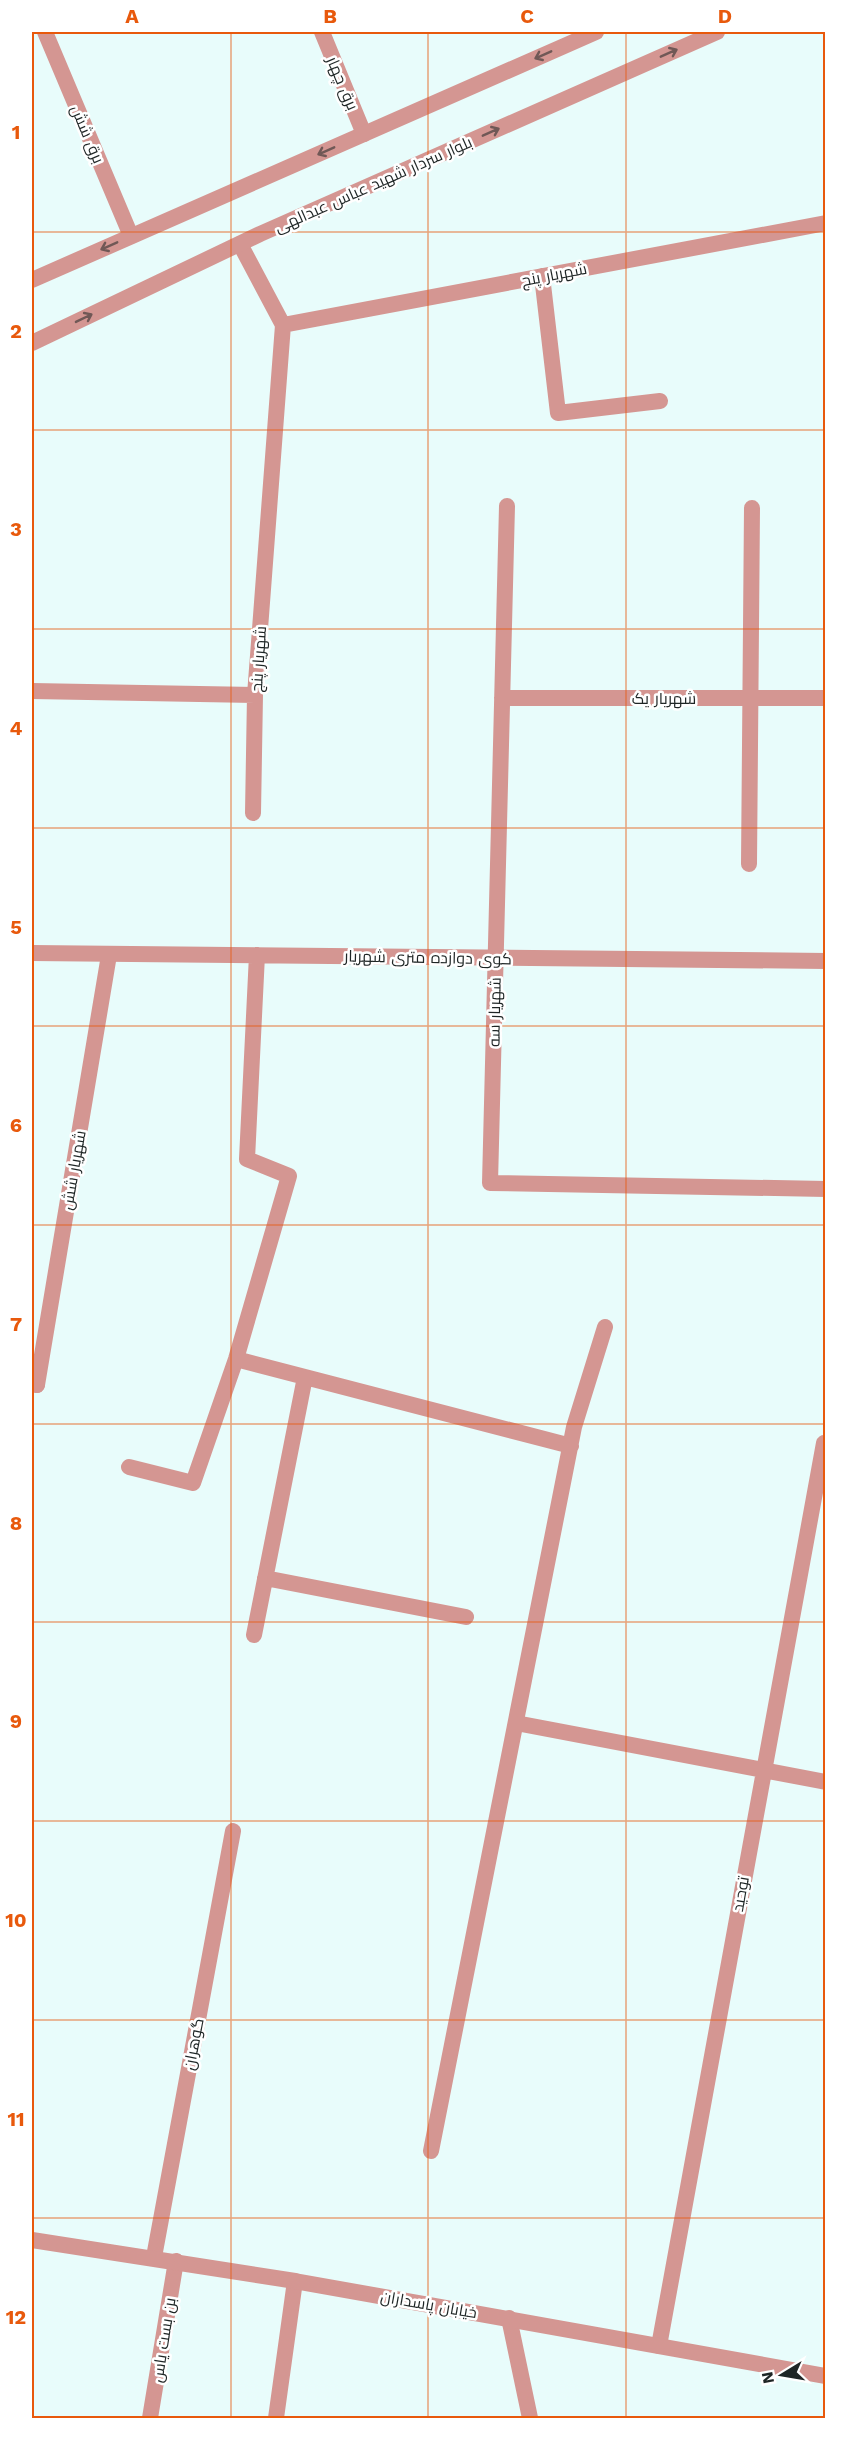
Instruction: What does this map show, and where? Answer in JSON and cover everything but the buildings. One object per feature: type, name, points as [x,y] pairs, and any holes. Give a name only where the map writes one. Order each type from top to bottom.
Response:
[{"type":"street","name":"برق شش","points":[[45,32],[131,236]]},
{"type":"street","name":"برق چهار","points":[[322,32],[364,134]]},
{"type":"street","points":[[32,280],[596,32]]},
{"type":"street","name":"بلوار سردار شهید عباس عبدالهی","points":[[32,343],[240,244],[717,32]]},
{"type":"street","name":"شهریار پنج","points":[[253,813],[255,695],[283,325],[825,223]]},
{"type":"street","points":[[240,244],[283,325]]},
{"type":"street","points":[[542,276],[558,413],[660,401]]},
{"type":"street","name":"شهریار سه","points":[[507,506],[490,1183],[825,1189]]},
{"type":"street","points":[[749,864],[752,508]]},
{"type":"street","points":[[32,691],[255,695]]},
{"type":"street","name":"شهریار یک","points":[[502,698],[825,698]]},
{"type":"street","name":"کوی دوازده متری شهریار","points":[[32,953],[825,961]]},
{"type":"street","name":"شهریار شش","points":[[34,1384],[109,955]]},
{"type":"street","points":[[129,1467],[193,1483],[236,1359],[289,1176],[247,1159],[257,955]]},
{"type":"street","points":[[431,2151],[574,1427],[605,1327]]},
{"type":"street","points":[[236,1359],[571,1446]]},
{"type":"street","points":[[254,1635],[305,1377]]},
{"type":"street","name":"توحید","points":[[659,2346],[824,1443]]},
{"type":"street","points":[[265,1578],[466,1617]]},
{"type":"street","points":[[516,1723],[825,1782]]},
{"type":"street","name":"گوهران","points":[[154,2257],[233,1831]]},
{"type":"street","name":"خیابان پاسداران","points":[[32,2240],[154,2257],[295,2281],[825,2376]]},
{"type":"street","name":"بن بست یاس","points":[[150,2418],[177,2261]]},
{"type":"street","points":[[276,2418],[295,2281]]},
{"type":"street","points":[[509,2318],[530,2418]]}]
